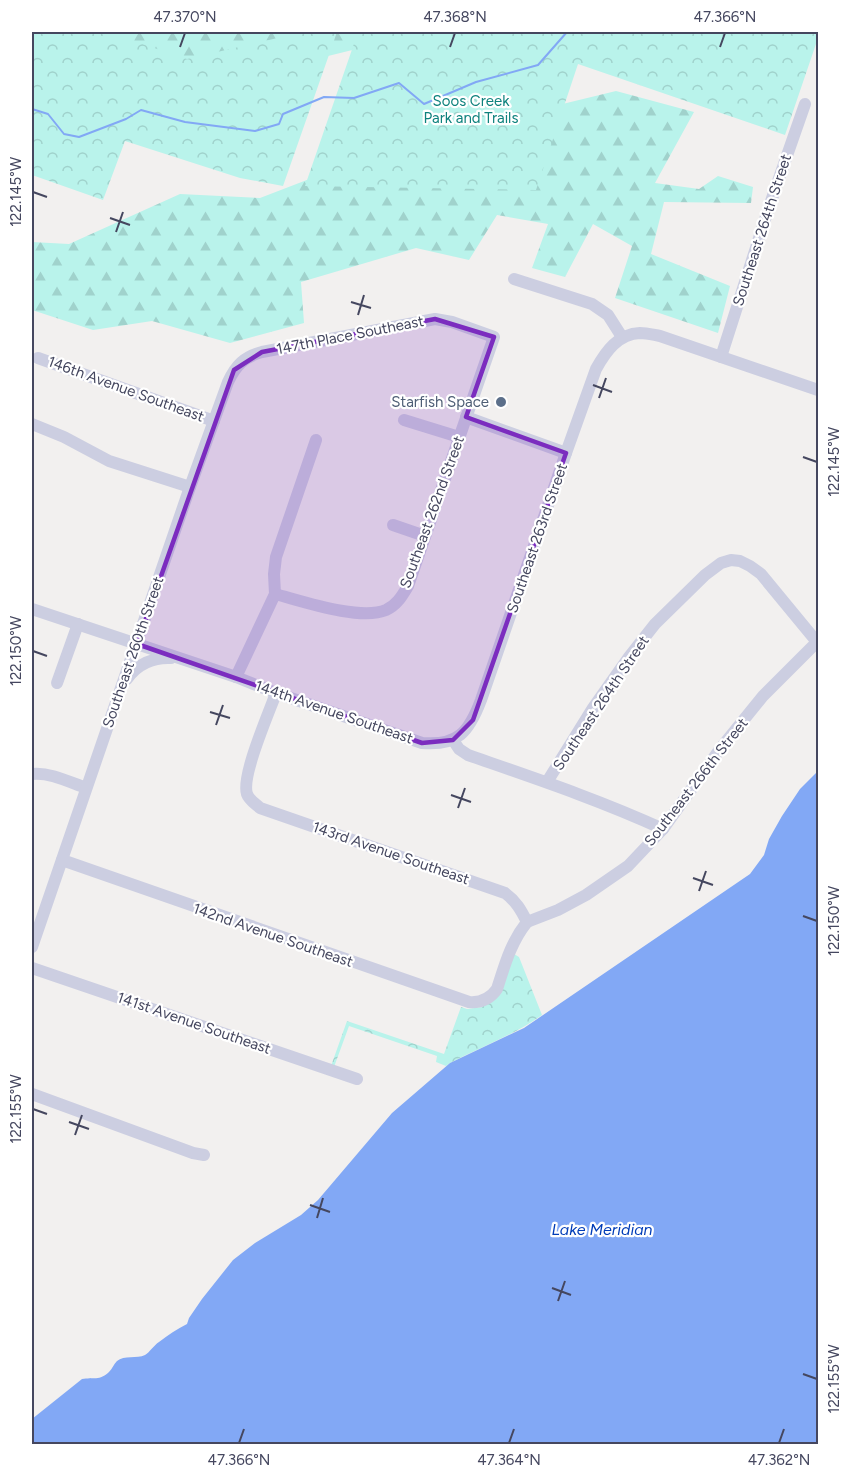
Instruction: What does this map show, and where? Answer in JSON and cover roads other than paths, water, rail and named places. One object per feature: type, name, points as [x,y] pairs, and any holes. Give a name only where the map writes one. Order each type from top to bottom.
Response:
[{"type":"street","name":"Southeast 264th Street","points":[[721,357],[805,104]]},
{"type":"street","points":[[514,279],[592,304],[608,315],[622,337],[641,333],[660,336],[819,390]]},
{"type":"street","name":"147th Place Southeast","points":[[242,361],[250,355],[262,352],[435,319],[452,322],[494,337]]},
{"type":"street","name":"Southeast 262nd Street","points":[[275,594],[352,613],[384,611],[400,599],[408,586],[494,337]]},
{"type":"street","name":"Southeast 263rd Street","points":[[453,740],[465,732],[482,700],[596,369],[610,347],[622,337]]},
{"type":"street","name":"146th Avenue Southeast","points":[[38,358],[214,421]]},
{"type":"street","name":"Southeast 260th Street","points":[[32,947],[190,487],[228,382],[242,361]]},
{"type":"street","points":[[466,417],[566,453]]},
{"type":"street","points":[[404,420],[459,437]]},
{"type":"street","points":[[32,424],[64,437],[108,461],[190,487]]},
{"type":"street","points":[[236,677],[275,594],[276,557],[316,440]]},
{"type":"street","points":[[393,525],[425,536]]},
{"type":"street","name":"Southeast 264th Street","points":[[547,783],[593,708],[655,624],[705,575],[721,563],[732,560],[740,561],[761,574],[818,642]]},
{"type":"street","name":"144th Avenue Southeast","points":[[32,609],[236,677],[422,743],[435,744],[453,740]]},
{"type":"street","points":[[57,683],[78,624]]},
{"type":"street","name":"Southeast 266th Street","points":[[527,922],[558,910],[586,895],[628,866],[663,829],[720,749],[756,705],[818,642]]},
{"type":"street","points":[[121,688],[136,669],[149,662],[164,658],[180,659]]},
{"type":"street","name":"143rd Avenue Southeast","points":[[276,693],[248,771],[247,794],[251,801],[260,808],[505,893],[519,906],[527,922]]},
{"type":"street","points":[[453,740],[468,755],[547,783],[663,829]]},
{"type":"street","points":[[32,774],[47,775],[86,788]]},
{"type":"street","name":"142nd Avenue Southeast","points":[[62,860],[461,1001],[474,1002],[486,999],[497,989],[511,947],[527,922]]},
{"type":"street","name":"141st Avenue Southeast","points":[[32,968],[357,1079]]},
{"type":"street","points":[[32,1094],[204,1155]]},
{"type":"water","name":"Lake Meridian","points":[[818,771],[818,1444],[32,1444],[32,1419],[82,1379],[103,1377],[120,1359],[145,1355],[162,1339],[187,1324],[202,1299],[233,1260],[255,1243],[301,1215],[318,1200],[392,1113],[450,1063],[524,1028],[750,874],[764,855],[769,839],[782,816],[800,789]]},
{"type":"waterway","points":[[32,109],[48,114],[64,134],[79,137],[126,119],[141,110],[185,122],[255,131],[279,124],[283,114],[324,97],[354,98],[399,83],[424,104],[476,82],[538,65],[567,32]]},
{"type":"place","name":"Starfish Space","points":[[501,402]]},
{"type":"park label","name":"Soos Creek Park and Trails","points":[[471,110]]}]
